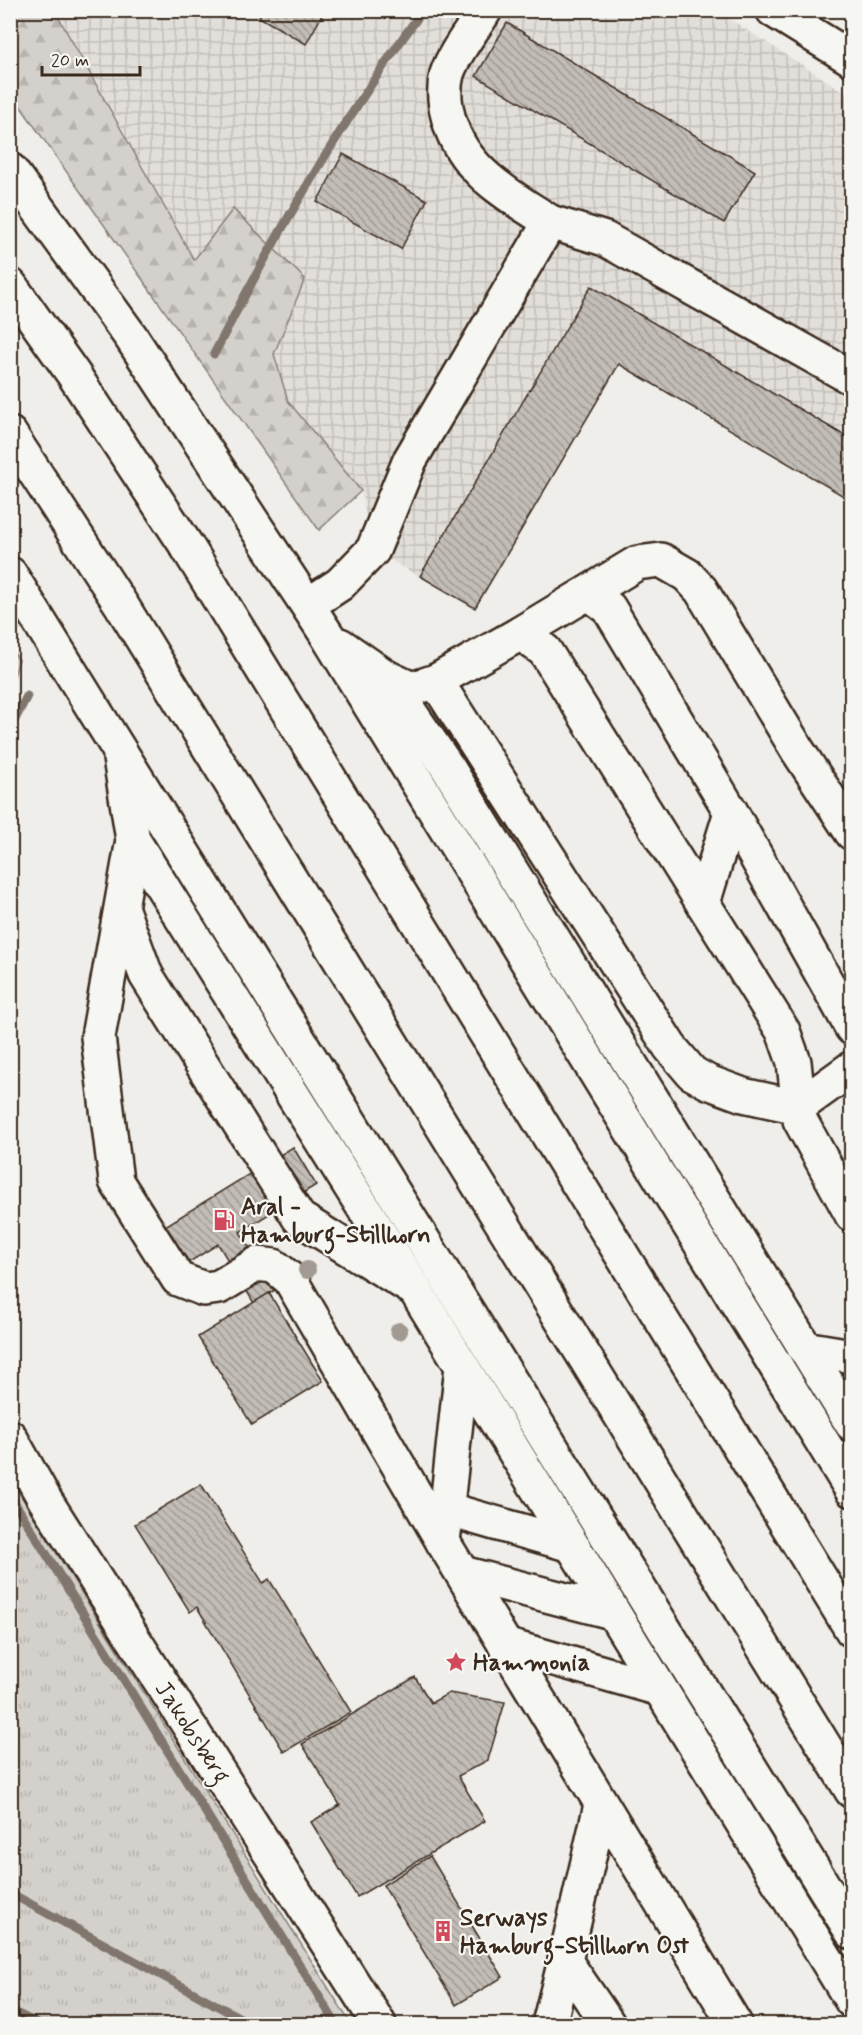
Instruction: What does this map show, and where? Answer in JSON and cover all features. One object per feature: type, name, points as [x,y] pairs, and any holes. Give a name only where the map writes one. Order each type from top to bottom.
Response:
[{"type":"main road","points":[[485,10],[447,74],[445,90],[447,112],[453,134],[478,171],[550,222],[605,239],[852,378]]},
{"type":"main road","points":[[773,10],[852,59]]},
{"type":"main road","points":[[10,170],[131,337],[327,635],[852,1490]]},
{"type":"main road","points":[[308,606],[340,584],[374,550],[410,460],[550,222]]},
{"type":"main road","points":[[10,285],[74,375],[188,548],[852,1630]]},
{"type":"main road","points":[[10,434],[122,606],[852,1791]]},
{"type":"main road","points":[[327,635],[386,677],[412,689],[436,681],[637,563],[661,560],[687,575],[701,590],[798,751],[852,833]]},
{"type":"main road","points":[[10,574],[852,1932]]},
{"type":"main road","points":[[589,593],[609,608],[731,812],[852,1028]]},
{"type":"main road","points":[[521,633],[545,651],[783,1031],[794,1062],[798,1107],[805,1131],[852,1215]]},
{"type":"main road","points":[[386,677],[448,768],[852,1424]]},
{"type":"main road","points":[[436,681],[670,1047],[692,1073],[743,1095],[798,1107],[852,1068]]},
{"type":"main road","points":[[118,745],[133,840],[98,1036],[116,1181],[178,1279],[204,1289],[219,1287],[258,1264],[274,1266],[290,1279],[443,1542],[735,2025]]},
{"type":"main road","points":[[703,903],[731,812]]},
{"type":"main road","points":[[133,840],[416,1291],[852,2001]]},
{"type":"main road","points":[[121,909],[146,975],[299,1218],[416,1291]]},
{"type":"main road","points":[[804,1348],[852,1356]]},
{"type":"main road","points":[[443,1542],[462,1366]]},
{"type":"main road","name":"Jakobsberg","points":[[10,1437],[45,1500],[379,2025]]},
{"type":"main road","points":[[446,1509],[571,1545]]},
{"type":"main road","points":[[462,1573],[612,1612]]},
{"type":"main road","points":[[505,1645],[660,1689]]},
{"type":"main road","points":[[549,2025],[601,1805]]},
{"type":"main road","points":[[565,1961],[608,2025]]},
{"type":"shaded area","points":[[55,11],[717,11],[851,96],[851,501],[619,364],[475,608],[373,550],[361,491],[288,401],[274,353],[305,279],[194,261]]},
{"type":"green space","points":[[10,11],[55,11],[194,260],[233,209],[305,279],[274,354],[288,401],[361,491],[319,530],[11,93]]},
{"type":"green space","points":[[11,649],[19,660],[11,686]]},
{"type":"green space","points":[[11,1480],[351,2024],[11,2024]]},
{"type":"building","points":[[263,10],[325,10],[306,44],[259,17]]},
{"type":"building","points":[[507,23],[755,171],[724,223],[476,76]]},
{"type":"building","points":[[343,154],[427,200],[401,249],[317,202]]},
{"type":"building","points":[[591,286],[852,440],[852,501],[619,364],[475,608],[420,576]]},
{"type":"building","points":[[293,1147],[316,1185],[240,1232],[275,1290],[254,1303],[218,1244],[159,1281],[136,1244]]},
{"type":"building","points":[[269,1293],[323,1381],[252,1425],[198,1337]]},
{"type":"building","points":[[201,1484],[263,1583],[269,1579],[351,1712],[284,1752],[197,1607],[190,1612],[135,1524]]},
{"type":"building","points":[[415,1677],[431,1703],[449,1693],[505,1702],[488,1760],[458,1776],[485,1821],[357,1897],[311,1822],[340,1805],[302,1744]]},
{"type":"building","name":"Serways Hamburg-Stillhorn Ost","points":[[430,1856],[503,1977],[456,2005],[383,1885]]},
{"type":"waterway","points":[[214,354],[261,265],[338,135],[423,10]]},
{"type":"waterway","points":[[10,729],[27,696]]},
{"type":"waterway","points":[[10,1495],[336,2024]]},
{"type":"waterway","points":[[10,1893],[251,2024]]},
{"type":"waterway","points":[[10,2010],[38,2024]]},
{"type":"place","name":"Aral - Hamburg-Stillhorn","points":[[224,1220]]},
{"type":"place","name":"Hammonia","points":[[456,1662]]},
{"type":"place","name":"Serways Hamburg-Stillhorn Ost","points":[[443,1931]]}]
